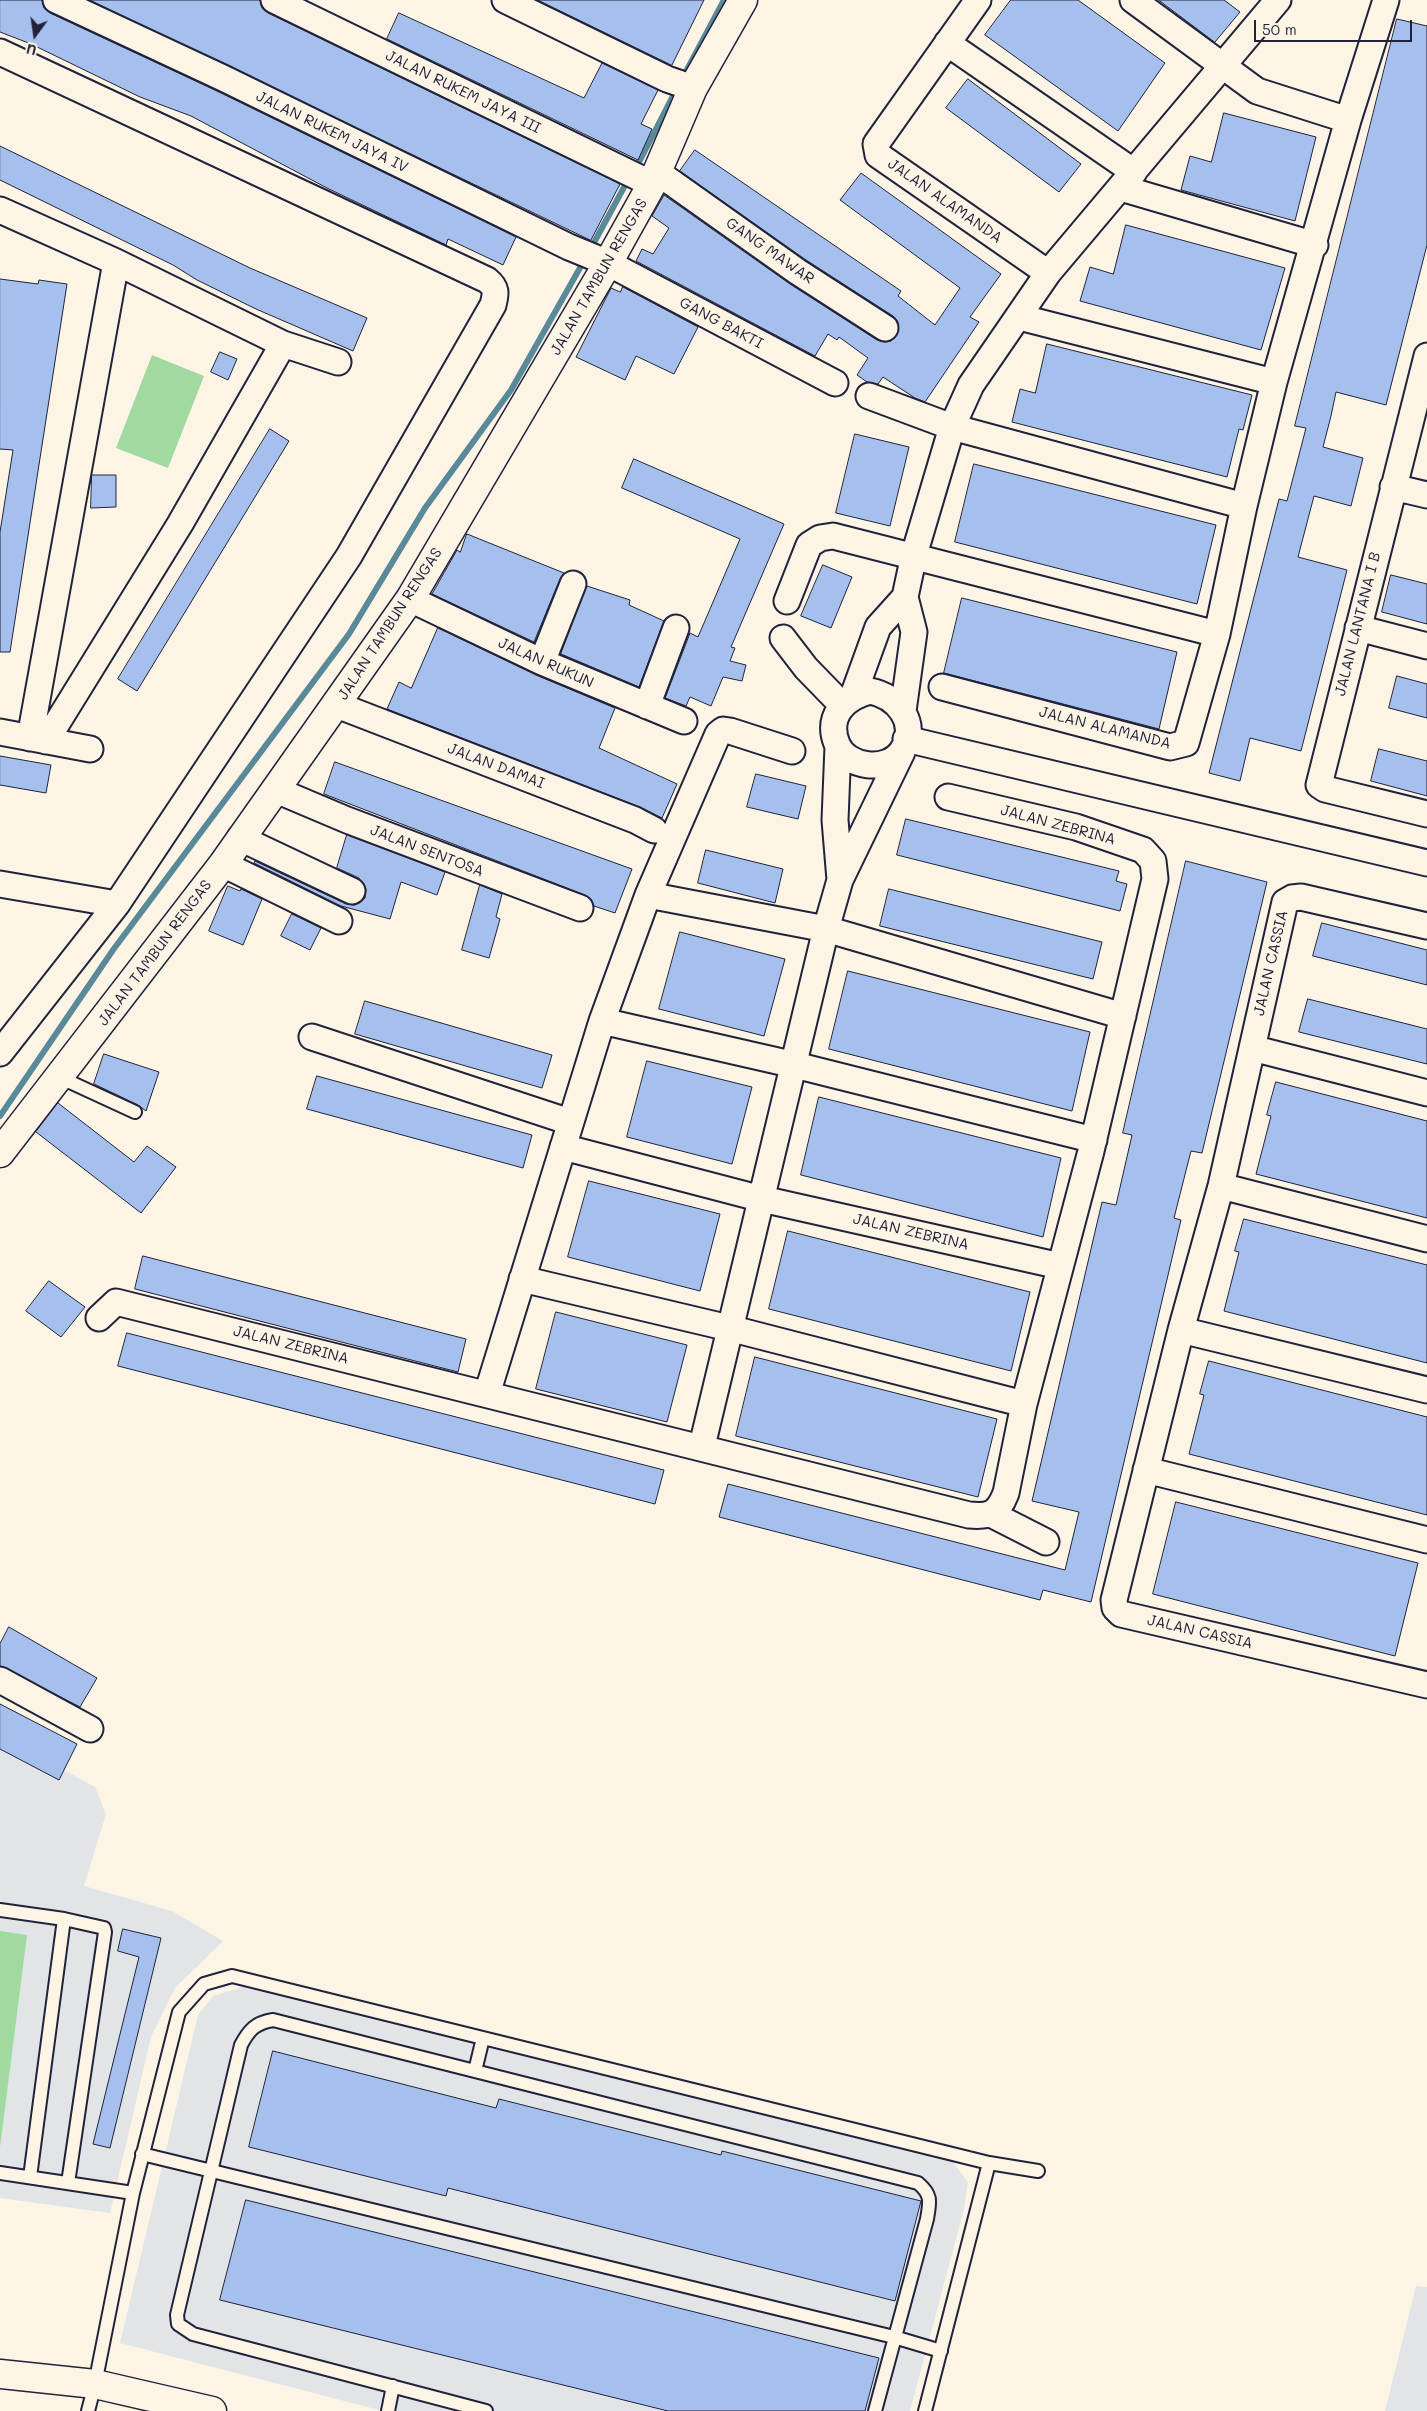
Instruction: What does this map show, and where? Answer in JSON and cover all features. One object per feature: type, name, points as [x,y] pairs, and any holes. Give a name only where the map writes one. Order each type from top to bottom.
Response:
[{"type":"street","name":"JALAN RUKEM JAYA IV","points":[[56,0],[597,259]]},
{"type":"street","name":"JALAN RUKEM JAYA III","points":[[274,0],[646,177]]},
{"type":"street","points":[[505,0],[682,84]]},
{"type":"street","name":"JALAN ALAMANDA","points":[[978,0],[876,144],[878,155],[1048,273]]},
{"type":"street","points":[[1133,0],[1257,91],[1348,120]]},
{"type":"street","points":[[903,711],[910,674],[914,632],[905,597],[914,555],[952,427],[971,385],[1048,273],[1224,67],[1278,0]]},
{"type":"street","name":"JALAN ALAMANDA","points":[[942,687],[1170,747],[1186,743],[1217,634],[1244,506],[1274,382],[1315,245],[1348,120],[1386,0]]},
{"type":"street","name":"JALAN TAMBUN RENGAS","points":[[0,1153],[60,1078],[223,864],[410,599],[597,259],[646,177],[682,84],[740,1]]},
{"type":"street","points":[[947,43],[1128,180],[1315,245]]},
{"type":"street","points":[[0,52],[487,280],[494,285],[496,291],[492,304],[349,556],[118,904],[0,1053]]},
{"type":"street","name":"GANG MAWAR","points":[[646,177],[885,328]]},
{"type":"street","points":[[0,210],[116,262],[283,344],[338,362]]},
{"type":"street","name":"GANG BAKTI","points":[[597,259],[835,383]]},
{"type":"street","points":[[38,739],[116,262]]},
{"type":"street","points":[[1019,317],[1274,382]]},
{"type":"street","points":[[38,739],[180,524],[283,344]]},
{"type":"street","name":"JALAN LANTANA I B","points":[[1427,356],[1319,784],[1325,789],[1427,814]]},
{"type":"street","points":[[869,396],[952,427],[1244,506]]},
{"type":"street","points":[[1393,487],[1427,495]]},
{"type":"street","points":[[787,601],[809,545],[820,538],[833,536],[914,555],[1217,634]]},
{"type":"street","points":[[542,662],[573,584]]},
{"type":"street","points":[[840,880],[835,820],[838,746],[834,732],[835,718],[847,701],[878,627],[905,597]]},
{"type":"street","name":"JALAN RUKUN","points":[[410,599],[542,662],[684,721]]},
{"type":"street","points":[[648,706],[676,628]]},
{"type":"street","points":[[1358,628],[1427,646]]},
{"type":"street","points":[[784,638],[806,668],[847,701]]},
{"type":"street","points":[[702,1446],[729,1328],[795,1065],[826,929],[840,880],[904,745],[908,725],[903,711],[894,700],[881,693],[870,691],[847,701]]},
{"type":"street","name":"JALAN DAMAI","points":[[337,705],[635,820],[654,830]]},
{"type":"street","points":[[487,1394],[602,1021],[648,895],[718,734],[723,730],[730,731],[792,751]]},
{"type":"street","points":[[0,732],[90,749]]},
{"type":"street","points":[[838,746],[847,757],[854,761],[874,766],[888,761],[904,745]]},
{"type":"street","points":[[904,745],[1427,864]]},
{"type":"street","name":"JALAN SENTOSA","points":[[276,790],[347,820],[580,908]]},
{"type":"street","name":"JALAN ZEBRINA","points":[[948,796],[1076,826],[1143,850],[1153,861],[1155,879],[1094,1140],[1024,1404],[1006,1493],[1002,1505],[991,1514]]},
{"type":"street","points":[[240,838],[352,890]]},
{"type":"street","points":[[223,864],[339,921]]},
{"type":"street","points":[[0,884],[118,904]]},
{"type":"street","points":[[648,895],[826,929],[1123,1016]]},
{"type":"street","name":"JALAN CASSIA","points":[[1426,1682],[1121,1614],[1115,1608],[1114,1600],[1181,1330],[1220,1186],[1286,902],[1292,898],[1301,897],[1427,926]]},
{"type":"street","points":[[602,1021],[795,1065],[1094,1140]]},
{"type":"street","points":[[312,1037],[570,1122]]},
{"type":"street","points":[[1252,1048],[1427,1093]]},
{"type":"street","name":"JALAN ZEBRINA","points":[[563,1147],[762,1199],[1060,1266]]},
{"type":"street","points":[[1220,1186],[1427,1239]]},
{"type":"street","points":[[522,1278],[729,1328],[1024,1404]]},
{"type":"street","name":"JALAN ZEBRINA","points":[[99,1318],[116,1302],[702,1446],[968,1515],[991,1514],[1046,1542]]},
{"type":"street","points":[[1181,1330],[1427,1390]]},
{"type":"street","points":[[1146,1470],[1427,1540]]},
{"type":"street","points":[[0,1680],[90,1729]]},
{"type":"street","points":[[0,2374],[95,2384],[212,2411]]},
{"type":"lane","points":[[60,1078],[135,1112]]},
{"type":"lane","points":[[0,1910],[64,1918],[104,1928],[105,1932],[68,2183]]},
{"type":"lane","points":[[30,2177],[64,1918]]},
{"type":"lane","points":[[88,2411],[133,2193],[179,2012],[204,1984],[232,1976],[989,2163],[1038,2171]]},
{"type":"lane","points":[[486,2411],[193,2334],[178,2324],[177,2315],[241,2045],[249,2029],[261,2022],[273,2020],[918,2183],[928,2191],[930,2203],[928,2218],[875,2411]]},
{"type":"lane","points":[[475,2071],[483,2038]]},
{"type":"lane","points":[[142,2154],[894,2337],[941,2351]]},
{"type":"lane","points":[[925,2411],[989,2163]]},
{"type":"lane","points":[[0,2173],[133,2193]]},
{"type":"lane","points":[[388,2411],[394,2386]]},
{"type":"shaded area","points":[[0,1735],[95,1787],[106,1814],[84,1886],[172,1911],[223,1941],[175,1988],[151,2037],[110,2213],[0,2198]]},
{"type":"shaded area","points":[[243,1987],[953,2162],[968,2182],[964,2209],[910,2411],[383,2411],[120,2343],[198,2015],[213,1996]]},
{"type":"shaded area","points":[[1416,2286],[1427,2287],[1427,2411],[1385,2411]]},
{"type":"green space","points":[[152,355],[204,376],[168,468],[116,448]]},
{"type":"green space","points":[[0,1931],[27,1935],[0,2147]]},
{"type":"building","points":[[0,0],[42,0],[44,8],[50,13],[217,91],[516,237],[503,265],[448,239],[446,245],[327,188],[191,116],[140,97],[31,44],[0,32]]},
{"type":"building","points":[[90,0],[260,0],[262,8],[268,13],[620,184],[591,240]]},
{"type":"building","points":[[538,0],[704,0],[672,65]]},
{"type":"building","points":[[1011,0],[1078,0],[1165,63],[1118,131],[985,35]]},
{"type":"building","points":[[1159,0],[1224,0],[1240,12],[1215,42]]},
{"type":"building","points":[[399,13],[584,98],[602,63],[658,90],[641,124],[652,129],[638,160],[387,39]]},
{"type":"building","points":[[1397,19],[1427,26],[1427,245],[1386,405],[1336,392],[1323,447],[1363,458],[1351,506],[1314,496],[1298,557],[1347,570],[1301,751],[1250,738],[1240,781],[1209,773],[1279,499],[1287,501],[1306,428],[1295,426]]},
{"type":"building","points":[[968,79],[1081,164],[1059,192],[946,108]]},
{"type":"building","points":[[1224,113],[1316,137],[1295,221],[1181,190],[1190,156],[1211,162]]},
{"type":"building","points":[[0,146],[250,268],[367,318],[353,351],[256,309],[197,280],[173,265],[0,180]]},
{"type":"building","points":[[695,150],[901,291],[898,296],[935,325],[960,288],[840,200],[861,173],[1001,274],[970,317],[979,322],[925,402],[915,398],[883,377],[878,384],[867,382],[857,375],[868,358],[839,337],[837,340],[828,334],[815,356],[636,261],[642,249],[653,254],[669,228],[652,216],[664,195],[790,284],[877,340],[891,341],[897,335],[898,322],[893,316],[806,260],[680,171]]},
{"type":"building","points":[[1126,225],[1285,268],[1261,350],[1080,301],[1090,267],[1113,274]]},
{"type":"building","points":[[0,279],[38,284],[39,280],[67,284],[10,652],[0,652],[0,532],[13,450],[0,449]]},
{"type":"building","points":[[623,287],[698,327],[674,374],[636,356],[625,380],[576,357],[611,288],[620,292]]},
{"type":"building","points":[[1047,344],[1252,395],[1243,430],[1239,429],[1227,477],[1012,422],[1020,389],[1035,393]]},
{"type":"building","points":[[220,352],[237,359],[228,380],[211,372]]},
{"type":"building","points":[[270,429],[289,441],[137,691],[118,679]]},
{"type":"building","points":[[855,434],[909,447],[890,526],[836,513]]},
{"type":"building","points":[[634,459],[784,524],[731,647],[735,648],[730,661],[746,665],[742,681],[723,677],[711,706],[690,697],[686,706],[665,698],[690,633],[698,637],[740,539],[622,488]]},
{"type":"building","points":[[974,464],[1216,525],[1197,604],[955,542]]},
{"type":"building","points":[[92,475],[116,475],[116,507],[91,508]]},
{"type":"building","points":[[467,534],[564,573],[534,642],[432,594],[457,550],[460,552]]},
{"type":"building","points":[[823,565],[852,577],[831,628],[801,616]]},
{"type":"building","points":[[1391,575],[1427,584],[1427,624],[1382,612]]},
{"type":"building","points":[[587,586],[630,600],[629,605],[664,621],[639,687],[561,654]]},
{"type":"building","points":[[962,598],[1177,652],[1159,729],[944,673]]},
{"type":"building","points":[[438,628],[536,675],[615,708],[599,748],[677,784],[662,818],[640,807],[387,709],[399,682],[411,688]]},
{"type":"building","points":[[1397,676],[1427,684],[1427,718],[1389,708]]},
{"type":"building","points":[[1379,749],[1427,761],[1427,796],[1371,781]]},
{"type":"building","points":[[0,756],[51,765],[46,793],[0,785]]},
{"type":"building","points":[[335,762],[632,869],[615,913],[594,906],[591,899],[585,895],[324,794]]},
{"type":"building","points":[[756,774],[806,786],[798,819],[747,807]]},
{"type":"building","points":[[906,819],[1119,871],[1116,881],[1127,884],[1120,911],[897,855]]},
{"type":"building","points":[[347,835],[445,872],[437,895],[401,882],[390,919],[341,906],[254,863],[255,861],[346,904],[354,905],[365,898],[366,889],[359,878],[337,868]]},
{"type":"building","points":[[706,850],[783,869],[775,903],[698,883]]},
{"type":"building","points":[[1186,861],[1267,882],[1202,1153],[1191,1151],[1174,1218],[1181,1220],[1091,1602],[1043,1590],[1040,1600],[719,1517],[728,1484],[1065,1570],[1079,1512],[1032,1501],[1102,1202],[1116,1205],[1132,1135],[1123,1133]]},
{"type":"building","points":[[480,885],[502,894],[496,917],[500,919],[489,958],[462,950]]},
{"type":"building","points":[[228,886],[240,891],[241,889],[262,899],[243,945],[209,931]]},
{"type":"building","points":[[889,889],[1102,942],[1093,979],[880,926]]},
{"type":"building","points":[[292,914],[321,928],[310,950],[281,936]]},
{"type":"building","points":[[1322,923],[1427,950],[1427,985],[1313,956]]},
{"type":"building","points":[[680,932],[785,959],[764,1036],[659,1009]]},
{"type":"building","points":[[848,971],[1090,1032],[1072,1111],[829,1049]]},
{"type":"building","points":[[1308,999],[1427,1029],[1427,1064],[1299,1032]]},
{"type":"building","points":[[365,1001],[552,1055],[542,1088],[355,1034]]},
{"type":"building","points":[[104,1054],[159,1072],[146,1111],[138,1105],[94,1084]]},
{"type":"building","points":[[647,1061],[752,1087],[732,1164],[627,1137]]},
{"type":"building","points":[[317,1076],[532,1135],[523,1168],[307,1109]]},
{"type":"building","points":[[1276,1082],[1427,1121],[1427,1218],[1256,1174],[1271,1116],[1267,1115]]},
{"type":"building","points":[[819,1097],[1061,1158],[1043,1237],[801,1175]]},
{"type":"building","points":[[58,1103],[134,1162],[147,1146],[176,1167],[141,1213],[36,1132]]},
{"type":"building","points":[[589,1181],[720,1214],[700,1291],[568,1257]]},
{"type":"building","points":[[1244,1219],[1427,1265],[1427,1363],[1224,1311],[1239,1252],[1235,1251]]},
{"type":"building","points":[[788,1231],[1030,1292],[1011,1371],[769,1309]]},
{"type":"building","points":[[143,1256],[466,1339],[458,1372],[135,1289]]},
{"type":"building","points":[[49,1281],[85,1307],[61,1337],[26,1311]]},
{"type":"building","points":[[556,1312],[687,1345],[667,1422],[536,1389]]},
{"type":"building","points":[[127,1333],[664,1470],[655,1504],[118,1366]]},
{"type":"building","points":[[755,1357],[997,1419],[978,1497],[736,1436]]},
{"type":"building","points":[[1209,1361],[1427,1417],[1427,1515],[1189,1454],[1204,1395],[1200,1394]]},
{"type":"building","points":[[1176,1502],[1418,1563],[1395,1656],[1153,1594]]},
{"type":"building","points":[[9,1627],[97,1678],[80,1707],[0,1666],[0,1644]]},
{"type":"building","points":[[0,1704],[77,1744],[59,1780],[0,1749]]},
{"type":"building","points":[[123,1929],[161,1938],[110,2148],[93,2144],[139,1957],[118,1951]]},
{"type":"building","points":[[273,2051],[496,2108],[499,2099],[721,2155],[722,2151],[921,2201],[895,2301],[448,2188],[446,2196],[249,2147]]},
{"type":"building","points":[[246,2200],[879,2358],[865,2411],[668,2411],[220,2300]]},
{"type":"waterway","points":[[682,79],[724,0]]},
{"type":"waterway","points":[[635,170],[677,88]]},
{"type":"waterway","points":[[590,250],[629,178]]},
{"type":"waterway","points":[[0,1116],[113,950],[349,634],[425,508],[511,390],[585,259]]}]
